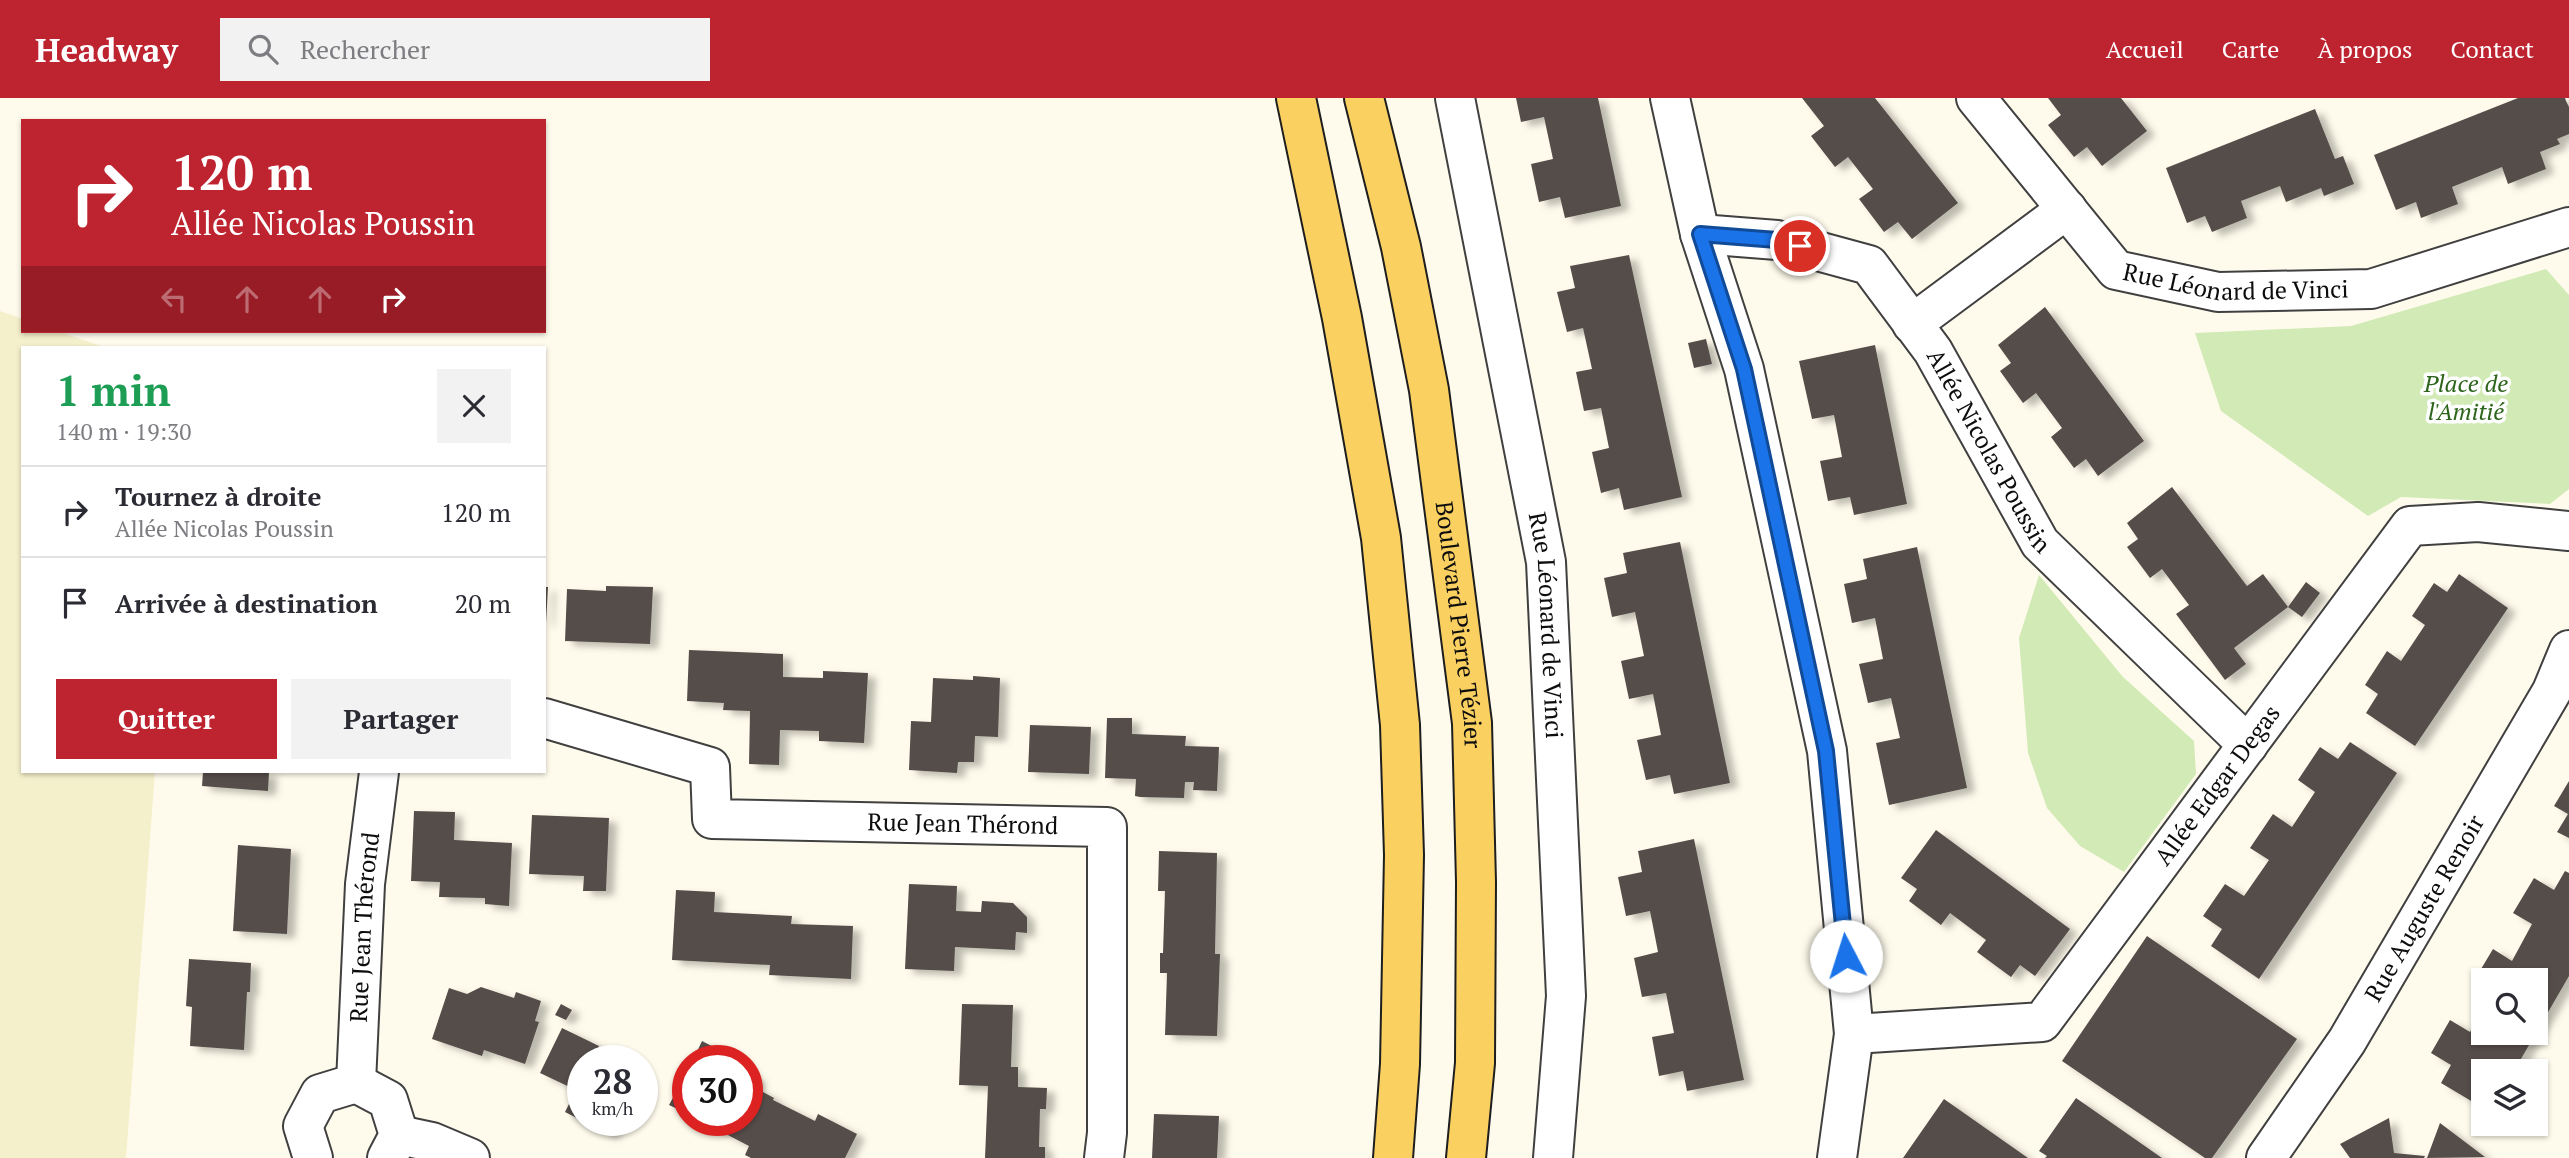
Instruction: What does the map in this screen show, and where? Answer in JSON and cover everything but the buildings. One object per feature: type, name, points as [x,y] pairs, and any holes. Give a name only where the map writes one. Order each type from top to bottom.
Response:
[{"type":"main road","points":[[1296,98],[1342,318],[1381,538],[1400,726],[1404,855],[1400,1064],[1392,1158]]},
{"type":"main road","name":"Boulevard Pierre Tézier","points":[[1364,98],[1401,247],[1429,390],[1472,723],[1476,882],[1475,1049],[1466,1158]]},
{"type":"street","points":[[1351,98],[1366,163],[1382,213],[1401,247]]},
{"type":"street","name":"Rue Léonard de Vinci","points":[[1455,98],[1546,562],[1566,996],[1553,1158]]},
{"type":"street","points":[[1670,98],[1700,234],[1744,369],[1826,751],[1854,1034],[1837,1158]]},
{"type":"street","name":"Rue Léonard de Vinci","points":[[1976,98],[2116,270],[2218,292],[2371,289],[2569,227]]},
{"type":"street","points":[[1912,324],[2067,209]]},
{"type":"street","name":"Allée Nicolas Poussin","points":[[1700,234],[1777,240],[1869,265],[1933,351],[2040,543],[2248,745]]},
{"type":"street","name":"Allée Edgar Degas","points":[[1854,1034],[2042,1022],[2410,526],[2478,523],[2569,531]]},
{"type":"street","name":"Rue Auguste Renoir","points":[[2266,1158],[2347,1041],[2552,691],[2569,650]]},
{"type":"street","name":"Rue Jean Thérond","points":[[546,719],[709,767],[712,819],[1107,827],[1107,1133],[1104,1158]]},
{"type":"street","name":"Rue Jean Thérond","points":[[355,1083],[366,884],[379,773]]},
{"type":"street","points":[[313,1158],[303,1126],[320,1094],[355,1083],[388,1100],[393,1147],[432,1142],[470,1158]]},
{"type":"shaded area","points":[[0,311],[21,318],[21,333],[63,333],[101,346],[21,346],[21,773],[155,773],[126,1158],[0,1158]]},
{"type":"green space","name":"Place de l'Amitié","points":[[2546,269],[2569,295],[2569,489],[2550,504],[2401,497],[2368,516],[2221,411],[2195,333],[2351,326]]},
{"type":"green space","points":[[2039,575],[2123,677],[2194,741],[2196,774],[2124,872],[2080,846],[2047,808],[2028,753],[2019,638]]},
{"type":"route","points":[[1800,246],[1777,240],[1700,234],[1744,369],[1826,751],[1846,956]]}]
